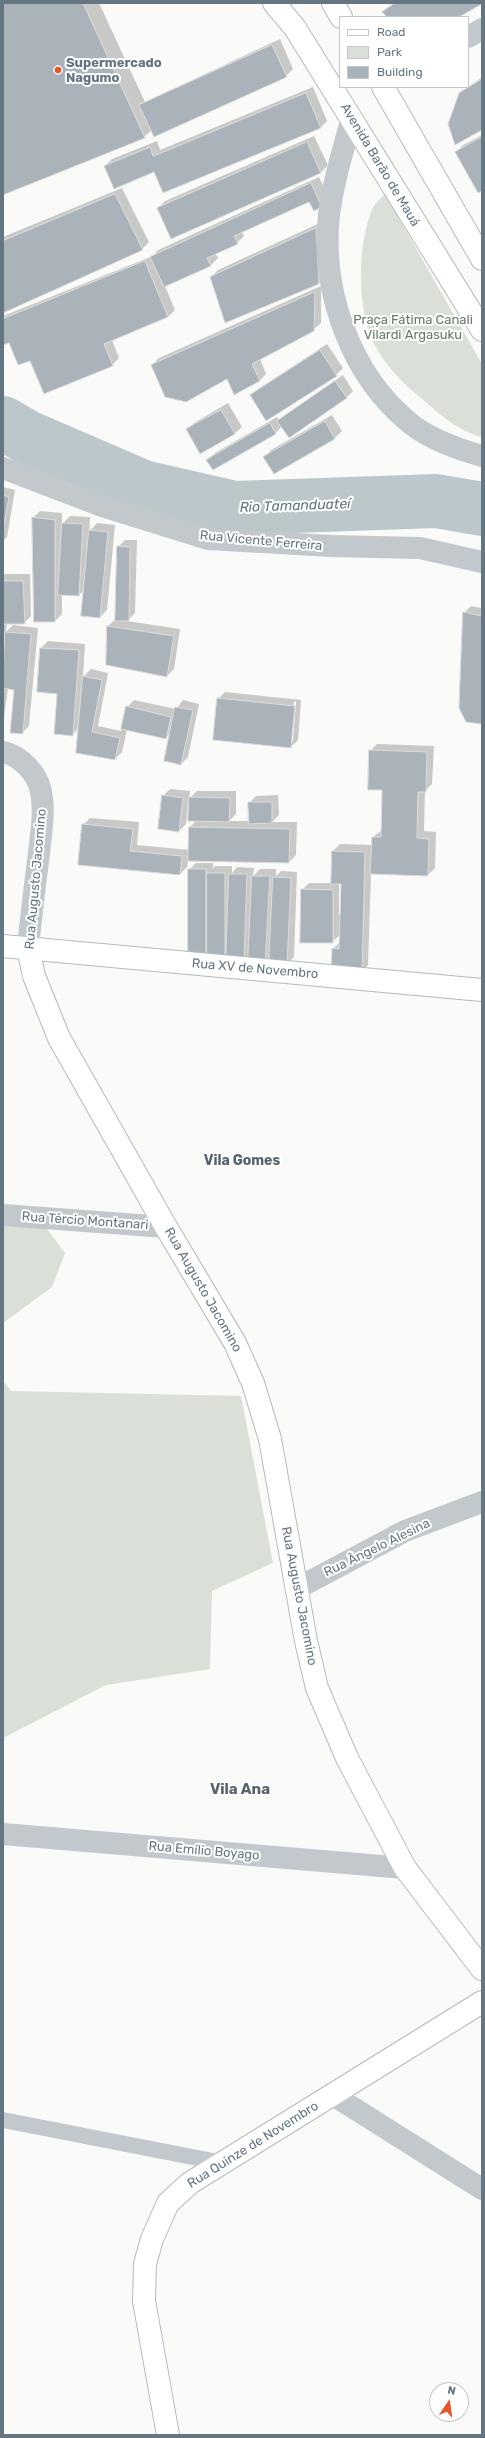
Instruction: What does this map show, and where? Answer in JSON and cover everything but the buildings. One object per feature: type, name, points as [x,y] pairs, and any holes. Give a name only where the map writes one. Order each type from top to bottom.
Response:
[{"type":"street","name":"Avenida Barão de Mauá","points":[[274,3],[295,28],[482,330]]},
{"type":"street","points":[[333,3],[340,16]]},
{"type":"street","points":[[469,36],[482,29]]},
{"type":"street","points":[[384,88],[482,259]]},
{"type":"street","points":[[352,118],[340,159],[329,216],[328,268],[343,331],[380,393],[411,424],[450,446],[482,456]]},
{"type":"street","name":"Rua Vicente Ferreira","points":[[3,468],[102,506],[208,539],[330,546],[420,548],[482,562]]},
{"type":"street","name":"Rua Augusto Jacomino","points":[[3,752],[9,754],[26,765],[36,776],[41,792],[43,817],[28,948],[34,976],[59,1038],[166,1227],[235,1343],[253,1383],[270,1439],[296,1589],[317,1688],[347,1758],[405,1868],[482,1969]]},
{"type":"street","name":"Rua XV de Novembro","points":[[3,946],[482,990]]},
{"type":"street","name":"Rua Tércio Montanari","points":[[3,1215],[166,1227]]},
{"type":"street","name":"Rua Ângelo Alesina","points":[[296,1589],[404,1531],[482,1502]]},
{"type":"street","name":"Rua Emílio Boyago","points":[[3,1834],[405,1868]]},
{"type":"street","name":"Rua Quinze de Novembro","points":[[168,2435],[144,2301],[145,2264],[152,2239],[168,2203],[190,2183],[482,2002]]},
{"type":"street","points":[[333,2095],[482,2189]]},
{"type":"lane","points":[[3,2120],[223,2163]]},
{"type":"green space","name":"Praça Fátima Canali Vilardi Argasuku","points":[[385,194],[482,364],[482,437],[453,424],[405,384],[385,362],[374,344],[368,330],[364,313],[361,277],[364,241],[372,210]]},
{"type":"green space","points":[[3,1219],[40,1220],[65,1253],[52,1287],[3,1323]]},
{"type":"green space","points":[[3,1381],[11,1391],[241,1396],[273,1563],[212,1591],[210,1669],[106,1685],[3,1738]]},
{"type":"waterway","name":"Rio Tamanduateí","points":[[3,423],[27,437],[143,487],[235,508],[436,501],[482,509]]},
{"type":"place","name":"Supermercado Nagumo","points":[[58,70]]},
{"type":"district","name":"Vila Gomes","points":[[242,1161]]},
{"type":"district","name":"Vila Ana","points":[[240,1790]]}]
